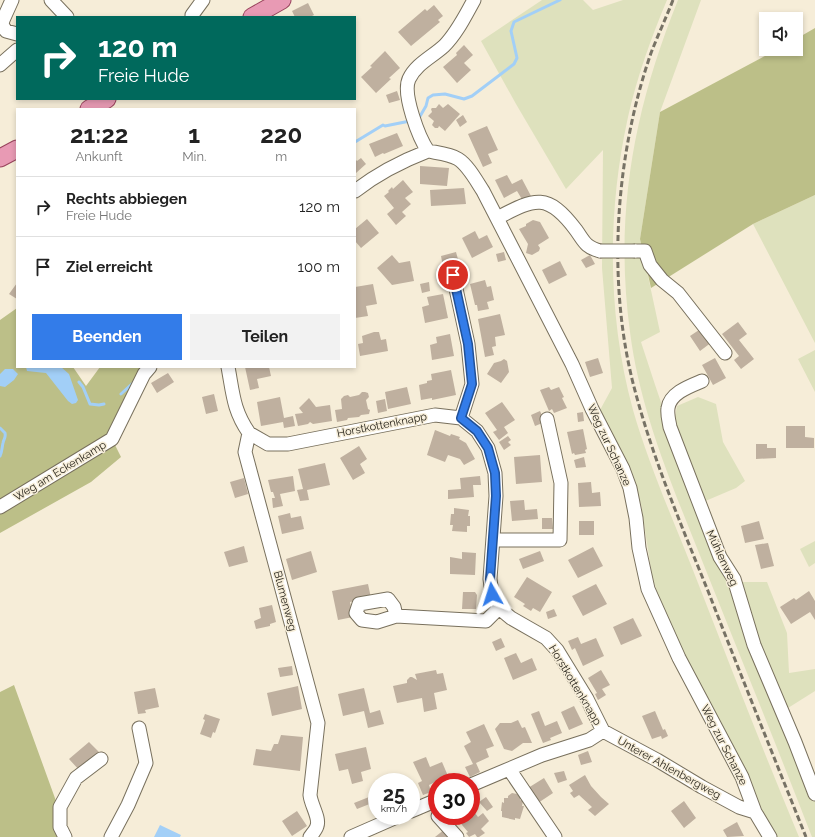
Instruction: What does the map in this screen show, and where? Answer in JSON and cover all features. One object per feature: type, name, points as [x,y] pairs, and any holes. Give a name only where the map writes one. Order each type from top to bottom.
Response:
[{"type":"main road","points":[[254,16],[282,0]]},
{"type":"main road","points":[[91,108],[105,100]]},
{"type":"main road","points":[[0,158],[16,150]]},
{"type":"street","points":[[12,0],[2,20],[2,25],[6,30],[16,34]]},
{"type":"street","points":[[51,0],[66,16]]},
{"type":"street","points":[[192,16],[203,0]]},
{"type":"street","points":[[356,190],[405,160],[428,151],[417,129],[412,113],[408,96],[408,80],[415,70],[444,46],[458,29],[474,0]]},
{"type":"street","points":[[0,65],[16,51]]},
{"type":"street","name":"Weg zur Schanze","points":[[428,151],[443,154],[459,160],[473,175],[483,191],[572,364],[592,409],[623,469],[630,488],[636,518],[639,548],[648,589],[679,658],[742,777],[755,812],[770,837]]},
{"type":"street","points":[[497,218],[526,204],[544,202],[552,206],[560,213],[591,249],[600,251],[645,251],[650,265],[662,280],[678,293],[725,352]]},
{"type":"street","points":[[453,275],[468,344],[472,384],[461,418]]},
{"type":"street","name":"Weg am Eckenkamp","points":[[0,507],[112,439],[144,374],[149,368]]},
{"type":"street","points":[[228,368],[235,409],[248,434]]},
{"type":"street","name":"Mühlenweg","points":[[702,380],[686,388],[676,395],[670,402],[668,408],[670,427],[720,557],[734,579],[754,645],[815,794]]},
{"type":"street","name":"Horstkottenknapp","points":[[248,434],[268,444],[288,444],[435,415],[461,418],[477,431],[488,448],[495,473],[496,496],[490,579],[492,594],[499,608],[511,618],[546,638],[557,650],[603,731]]},
{"type":"street","points":[[493,540],[560,540],[561,483],[547,419]]},
{"type":"street","name":"Blumenweg","points":[[248,434],[245,452],[318,723],[310,795],[318,822],[317,827],[310,837]]},
{"type":"street","points":[[396,616],[486,621],[499,608]]},
{"type":"street","points":[[111,837],[128,805],[146,762],[139,728]]},
{"type":"street","points":[[480,781],[542,755],[589,740],[603,731]]},
{"type":"street","name":"Unterer Ahlenbergweg","points":[[603,731],[739,807],[755,812]]},
{"type":"street","points":[[64,837],[60,827],[60,807],[76,778],[101,759]]},
{"type":"street","points":[[508,769],[555,837]]},
{"type":"street","points":[[352,837],[379,825]]},
{"type":"street","points":[[447,825],[457,837]]},
{"type":"green space","points":[[542,0],[583,0],[593,10],[623,0],[667,0],[640,72],[628,117],[621,153],[613,226],[614,301],[618,338],[624,374],[633,410],[647,454],[799,837],[777,837],[765,818],[688,666],[662,608],[652,576],[641,504],[625,461],[600,410],[612,388],[602,268],[603,150],[566,189],[481,41]]},
{"type":"green space","points":[[678,0],[701,0],[660,112],[640,239],[660,332],[641,342],[682,463],[727,584],[737,582],[767,582],[787,633],[789,673],[815,669],[815,691],[788,708],[815,774],[815,837],[812,837],[668,475],[641,390],[630,332],[626,288],[625,246],[627,204],[632,163],[639,122],[650,81]]},
{"type":"green space","points":[[815,28],[815,195],[753,224],[651,288],[640,239],[660,112],[765,56],[803,56],[803,35]]},
{"type":"green space","points":[[815,195],[815,343],[753,224]]},
{"type":"green space","points":[[16,309],[16,368],[74,368],[86,386],[99,368],[145,368],[112,439],[121,457],[91,482],[0,533],[0,320]]},
{"type":"green space","points":[[815,350],[815,392],[798,359]]},
{"type":"green space","points":[[698,397],[716,404],[723,442],[745,481],[736,488],[703,502],[673,427],[677,406]]},
{"type":"green space","points":[[815,541],[815,563],[809,567],[800,549]]},
{"type":"green space","points":[[14,685],[60,812],[59,837],[0,837],[0,692]]},
{"type":"water","points":[[26,368],[62,368],[69,374],[78,400],[76,403],[72,404],[68,401],[46,373],[27,371]]},
{"type":"water","points":[[5,369],[13,369],[18,374],[14,380],[5,387],[0,386],[0,374]]},
{"type":"water","points":[[160,825],[181,835],[180,837],[154,837]]},
{"type":"building","points":[[308,3],[314,15],[294,16],[292,11]]},
{"type":"building","points":[[434,5],[443,16],[438,20],[440,22],[411,46],[398,32],[425,9],[427,11]]},
{"type":"building","points":[[464,45],[473,55],[464,63],[471,70],[457,83],[443,67],[457,55],[456,53]]},
{"type":"building","points":[[385,51],[400,68],[376,93],[361,77],[372,67],[370,66]]},
{"type":"building","points":[[397,91],[400,100],[389,103],[386,95]]},
{"type":"building","points":[[439,104],[443,108],[448,104],[460,114],[445,131],[439,126],[438,128],[435,128],[432,125],[434,121],[428,116],[432,112],[431,109],[436,108]]},
{"type":"building","points":[[463,115],[467,122],[460,127],[456,120]]},
{"type":"building","points":[[487,126],[498,150],[488,154],[492,163],[483,167],[468,134]]},
{"type":"building","points":[[397,133],[403,146],[375,157],[369,144]]},
{"type":"building","points":[[361,158],[366,164],[356,173],[356,160],[357,161]]},
{"type":"building","points":[[420,166],[449,168],[447,186],[420,184]]},
{"type":"building","points":[[507,175],[512,184],[522,179],[531,196],[523,201],[517,191],[504,198],[495,180]]},
{"type":"building","points":[[403,180],[413,192],[405,198],[411,204],[402,212],[406,216],[396,225],[387,214],[394,208],[384,196],[392,187],[393,189]]},
{"type":"building","points":[[464,188],[466,204],[431,206],[430,190]]},
{"type":"building","points":[[367,219],[379,233],[361,248],[356,242],[356,228]]},
{"type":"building","points":[[533,220],[540,222],[549,238],[538,245],[540,248],[539,251],[532,255],[526,253],[528,244],[519,229],[526,226],[526,224]]},
{"type":"building","points":[[475,231],[479,239],[487,235],[493,247],[472,258],[462,238]]},
{"type":"building","points":[[456,252],[459,263],[443,267],[441,256]]},
{"type":"building","points":[[504,252],[506,260],[498,262],[496,254]]},
{"type":"building","points":[[392,255],[399,263],[410,261],[414,281],[392,285],[377,268]]},
{"type":"building","points":[[590,255],[595,264],[586,268],[581,260]]},
{"type":"building","points":[[560,261],[567,275],[549,284],[542,270]]},
{"type":"building","points":[[485,280],[487,287],[491,286],[494,300],[487,302],[489,309],[478,311],[470,284]]},
{"type":"building","points":[[429,282],[430,291],[422,293],[420,284]]},
{"type":"building","points":[[16,284],[16,298],[9,294]]},
{"type":"building","points":[[373,284],[377,304],[366,306],[368,316],[356,318],[356,287]]},
{"type":"building","points":[[443,294],[448,318],[425,323],[422,307],[429,305],[427,297]]},
{"type":"building","points":[[500,314],[505,335],[495,337],[496,346],[492,347],[494,355],[485,357],[478,319]]},
{"type":"building","points":[[738,322],[747,334],[739,340],[754,359],[741,369],[734,360],[739,356],[722,334]]},
{"type":"building","points":[[702,328],[712,342],[700,351],[690,336]]},
{"type":"building","points":[[379,332],[381,340],[386,339],[388,351],[360,356],[358,344],[363,343],[362,336]]},
{"type":"building","points":[[450,334],[454,356],[432,360],[430,345],[437,343],[436,337]]},
{"type":"building","points":[[598,358],[603,373],[590,377],[585,362]]},
{"type":"building","points":[[715,358],[726,378],[713,385],[702,365]]},
{"type":"building","points":[[504,359],[507,361],[509,372],[501,383],[487,374],[494,363]]},
{"type":"building","points":[[245,368],[269,368],[271,376],[257,379],[259,388],[250,390]]},
{"type":"building","points":[[451,370],[456,395],[432,400],[432,398],[421,400],[419,385],[432,380],[431,374]]},
{"type":"building","points":[[168,373],[174,382],[157,393],[151,383]]},
{"type":"building","points":[[407,387],[411,404],[388,409],[385,392]]},
{"type":"building","points":[[549,387],[551,390],[559,387],[567,408],[554,413],[552,409],[549,411],[540,390]]},
{"type":"building","points":[[362,392],[368,393],[369,397],[366,400],[368,409],[370,410],[369,414],[348,418],[347,420],[337,422],[335,410],[342,409],[341,399],[348,395],[350,397],[359,395]]},
{"type":"building","points":[[214,394],[218,411],[206,414],[202,397]]},
{"type":"building","points":[[280,397],[284,418],[293,416],[295,426],[284,428],[283,422],[261,426],[257,402]]},
{"type":"building","points":[[309,398],[316,407],[330,405],[332,421],[313,424],[310,422],[308,424],[298,426],[295,414],[303,413],[299,408]]},
{"type":"building","points":[[385,399],[387,411],[378,413],[376,401]]},
{"type":"building","points":[[502,402],[515,420],[504,427],[508,433],[499,440],[493,432],[497,430],[485,413]]},
{"type":"building","points":[[540,411],[545,422],[535,426],[531,415]]},
{"type":"building","points":[[583,412],[584,421],[578,422],[577,413]]},
{"type":"building","points":[[786,426],[805,426],[805,437],[814,438],[814,448],[786,448]]},
{"type":"building","points":[[583,429],[587,449],[585,450],[586,453],[575,455],[574,453],[572,454],[567,432]]},
{"type":"building","points":[[435,430],[450,436],[451,434],[460,437],[459,439],[466,443],[475,459],[464,465],[460,459],[448,455],[445,462],[427,455]]},
{"type":"building","points":[[508,436],[511,440],[508,442],[511,445],[504,450],[499,442]]},
{"type":"building","points":[[756,444],[767,444],[767,448],[776,448],[776,458],[756,459]]},
{"type":"building","points":[[359,446],[367,459],[360,464],[365,473],[353,480],[340,458]]},
{"type":"building","points":[[540,455],[542,482],[516,484],[514,457]]},
{"type":"building","points":[[584,457],[586,467],[576,468],[574,460]]},
{"type":"building","points":[[325,463],[330,485],[307,490],[309,500],[300,501],[297,490],[303,489],[298,469]]},
{"type":"building","points":[[293,476],[295,491],[280,494],[283,506],[273,508],[272,498],[275,498],[273,492],[271,492],[268,480]]},
{"type":"building","points":[[480,476],[481,485],[473,485],[474,497],[448,499],[448,490],[461,489],[460,478]]},
{"type":"building","points":[[244,478],[248,494],[235,498],[230,482]]},
{"type":"building","points":[[591,482],[592,493],[600,492],[601,506],[579,507],[578,483]]},
{"type":"building","points":[[524,500],[525,510],[537,509],[538,519],[512,521],[510,501]]},
{"type":"building","points":[[454,508],[469,510],[468,516],[470,516],[470,526],[467,526],[467,532],[452,531],[453,525],[450,525],[451,514],[454,514]]},
{"type":"building","points":[[290,513],[291,518],[301,516],[304,529],[282,534],[278,516]]},
{"type":"building","points":[[542,518],[552,518],[553,529],[542,529]]},
{"type":"building","points":[[579,521],[594,521],[594,535],[579,535]]},
{"type":"building","points":[[759,521],[764,539],[745,543],[741,526]]},
{"type":"building","points":[[768,543],[774,566],[761,569],[755,545]]},
{"type":"building","points":[[244,546],[248,562],[229,567],[224,552]]},
{"type":"building","points":[[593,547],[603,566],[578,578],[568,560]]},
{"type":"building","points":[[311,551],[317,572],[292,580],[286,559]]},
{"type":"building","points":[[540,551],[544,561],[523,569],[519,559]]},
{"type":"building","points":[[462,552],[476,553],[475,575],[450,574],[450,557],[462,559]]},
{"type":"building","points":[[527,577],[552,592],[540,612],[533,608],[531,611],[523,606],[525,604],[514,597]]},
{"type":"building","points":[[368,584],[371,598],[350,602],[353,617],[338,620],[332,591]]},
{"type":"building","points":[[596,584],[607,604],[583,616],[572,596]]},
{"type":"building","points":[[809,591],[815,601],[815,620],[810,612],[791,624],[780,607],[794,598],[796,600]]},
{"type":"building","points":[[463,592],[475,592],[477,595],[476,609],[462,609]]},
{"type":"building","points":[[272,605],[276,622],[270,624],[270,626],[256,629],[254,621],[261,618],[259,608]]},
{"type":"building","points":[[554,609],[557,616],[548,619],[546,612]]},
{"type":"building","points":[[633,618],[642,636],[621,645],[613,627]]},
{"type":"building","points":[[578,637],[581,644],[596,638],[604,656],[583,666],[575,648],[572,650],[568,641]]},
{"type":"building","points":[[501,638],[505,647],[496,651],[492,642]]},
{"type":"building","points":[[516,653],[521,663],[532,658],[537,670],[513,680],[504,658]]},
{"type":"building","points":[[292,666],[293,675],[280,677],[278,668]]},
{"type":"building","points":[[436,670],[437,674],[443,673],[447,690],[434,693],[437,709],[424,712],[422,698],[397,703],[393,686],[407,683],[407,680],[410,677],[417,680],[415,674]]},
{"type":"building","points":[[601,670],[610,685],[602,689],[606,695],[598,700],[595,694],[597,693],[588,678]]},
{"type":"building","points":[[298,686],[302,709],[272,716],[267,693]]},
{"type":"building","points":[[155,688],[159,707],[145,710],[146,713],[138,714],[134,692]]},
{"type":"building","points":[[364,688],[370,713],[380,710],[384,724],[368,728],[364,711],[343,716],[338,694]]},
{"type":"building","points":[[574,706],[583,724],[569,730],[561,712]]},
{"type":"building","points":[[539,711],[545,726],[557,721],[562,733],[543,743],[531,714]]},
{"type":"building","points":[[655,711],[663,730],[665,729],[668,736],[662,739],[661,736],[652,739],[642,716]]},
{"type":"building","points":[[205,714],[220,719],[215,733],[213,732],[211,738],[200,734],[205,720],[203,719]]},
{"type":"building","points":[[518,720],[522,728],[525,727],[532,743],[523,743],[512,751],[504,749],[495,729],[500,723],[511,723]]},
{"type":"building","points":[[484,724],[494,746],[486,749],[489,757],[476,763],[480,772],[478,773],[468,773],[465,767],[473,764],[464,746],[471,742],[466,732]]},
{"type":"building","points":[[281,735],[303,737],[300,771],[253,765],[256,749],[271,751],[274,744],[278,744]]},
{"type":"building","points":[[89,742],[100,753],[80,771],[69,759]]},
{"type":"building","points":[[366,747],[371,769],[361,772],[363,781],[352,784],[348,769],[339,771],[335,754]]},
{"type":"building","points":[[588,751],[592,762],[581,765],[578,755]]},
{"type":"building","points":[[426,757],[430,767],[442,762],[447,773],[428,773],[428,793],[423,795],[420,788],[420,782],[422,781],[420,773],[418,773],[413,762]]},
{"type":"building","points":[[564,771],[567,780],[558,783],[554,773]]},
{"type":"building","points":[[585,775],[591,786],[609,804],[595,816],[588,810],[592,807],[579,795],[574,798],[570,793],[573,791],[569,785]]},
{"type":"building","points":[[544,778],[553,793],[538,803],[528,788]]},
{"type":"building","points":[[512,793],[517,794],[520,797],[520,800],[523,801],[522,806],[524,806],[520,819],[515,818],[515,820],[502,817],[502,802],[504,803],[504,798],[508,798],[508,796]]},
{"type":"building","points":[[368,797],[368,805],[357,809],[354,803]]},
{"type":"building","points":[[486,797],[493,807],[487,811],[480,801]]},
{"type":"building","points":[[684,801],[696,818],[684,828],[671,811]]},
{"type":"building","points":[[297,811],[307,826],[292,836],[282,821]]},
{"type":"building","points":[[483,813],[489,821],[481,829],[485,833],[479,837],[475,834],[469,837],[466,833],[468,832],[462,825],[480,825],[480,815]]},
{"type":"building","points":[[737,822],[744,836],[727,837],[723,830]]},
{"type":"building","points":[[445,829],[452,837],[435,837]]},
{"type":"waterway","points":[[417,118],[419,118],[426,106],[428,98],[433,95],[445,94],[464,99],[472,96],[514,64],[517,58],[511,31],[514,22],[560,0]]},
{"type":"waterway","points":[[356,141],[383,125],[385,126],[410,121]]},
{"type":"waterway","points":[[79,382],[83,387],[90,404],[104,404]]},
{"type":"waterway","points":[[121,394],[134,382]]},
{"type":"waterway","points":[[0,428],[5,433],[0,456]]},
{"type":"railway","points":[[673,0],[651,53],[639,92],[623,173],[619,215],[618,257],[624,339],[639,406],[666,486],[806,837]]},
{"type":"route","points":[[453,275],[468,344],[472,384],[461,418],[477,431],[488,448],[495,473],[496,496],[490,579],[492,594]]}]
